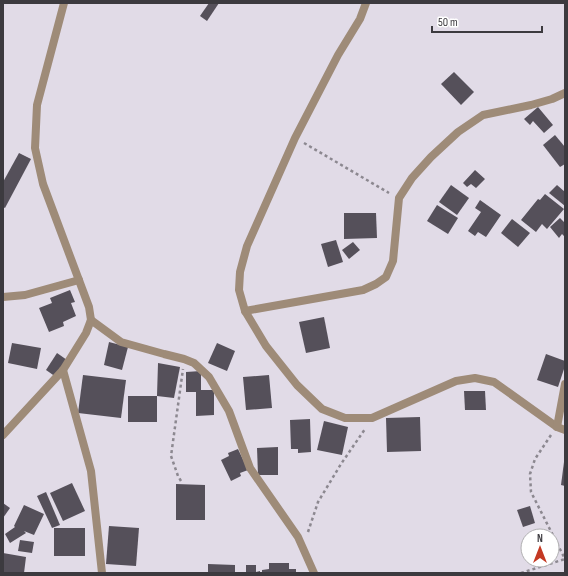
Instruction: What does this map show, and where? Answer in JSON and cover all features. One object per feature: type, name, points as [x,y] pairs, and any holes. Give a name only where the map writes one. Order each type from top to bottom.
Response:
[{"type":"street","points":[[3,435],[63,370],[86,333],[91,320],[89,307],[43,184],[35,148],[37,105],[64,3]]},
{"type":"street","points":[[366,3],[360,19],[338,54],[295,138],[247,246],[240,272],[239,290],[245,311],[266,346],[297,385],[322,409],[345,418],[372,418],[456,381],[475,378],[494,382],[557,427],[565,430]]},
{"type":"street","points":[[245,311],[363,290],[376,284],[386,277],[393,261],[399,198],[412,178],[431,157],[458,132],[483,115],[532,105],[565,93]]},
{"type":"street","points":[[3,297],[25,295],[79,280]]},
{"type":"street","points":[[91,320],[121,342],[184,359],[194,364],[209,377],[228,411],[250,468],[298,537],[314,573]]},
{"type":"street","points":[[63,370],[91,471],[102,573]]},
{"type":"street","points":[[557,427],[565,384]]},
{"type":"path","points":[[295,138],[399,198]]},
{"type":"path","points":[[181,480],[178,476],[171,456],[184,359]]},
{"type":"path","points":[[303,549],[318,502],[341,464],[372,418]]},
{"type":"path","points":[[522,573],[565,559],[532,492],[530,474],[535,459],[557,427]]},
{"type":"building","points":[[209,3],[219,3],[207,21],[200,16]]},
{"type":"building","points":[[454,72],[474,92],[461,105],[441,84]]},
{"type":"building","points":[[538,107],[553,125],[544,133],[533,121],[530,125],[524,119]]},
{"type":"building","points":[[555,135],[565,147],[565,164],[560,167],[543,145]]},
{"type":"building","points":[[19,153],[31,159],[5,208],[3,207],[3,182]]},
{"type":"building","points":[[475,170],[485,179],[476,188],[471,184],[467,187],[463,183]]},
{"type":"building","points":[[451,185],[469,198],[457,215],[439,202]]},
{"type":"building","points":[[557,185],[565,192],[565,206],[549,193]]},
{"type":"building","points":[[545,194],[564,209],[547,229],[542,224],[536,232],[521,220],[538,199],[540,200]]},
{"type":"building","points":[[480,200],[501,215],[486,237],[478,232],[475,236],[468,231],[481,212],[475,208]]},
{"type":"building","points":[[437,205],[458,218],[448,234],[427,221]]},
{"type":"building","points":[[344,213],[376,213],[377,238],[344,239]]},
{"type":"building","points":[[560,218],[565,223],[565,237],[562,234],[559,238],[550,227]]},
{"type":"building","points":[[512,219],[530,233],[518,247],[501,233]]},
{"type":"building","points":[[336,240],[343,262],[328,267],[321,244]]},
{"type":"building","points":[[353,242],[360,250],[349,259],[342,250]]},
{"type":"building","points":[[70,290],[75,302],[71,303],[76,316],[63,322],[64,326],[49,332],[39,308],[52,303],[50,298]]},
{"type":"building","points":[[324,317],[330,348],[306,353],[299,322]]},
{"type":"building","points":[[109,342],[128,347],[122,370],[104,365]]},
{"type":"building","points":[[12,343],[41,348],[37,369],[8,363]]},
{"type":"building","points":[[217,343],[235,351],[227,371],[208,363]]},
{"type":"building","points":[[57,353],[67,360],[56,377],[46,370]]},
{"type":"building","points":[[546,354],[565,361],[565,366],[558,387],[537,380]]},
{"type":"building","points":[[158,363],[180,367],[174,398],[157,396]]},
{"type":"building","points":[[201,371],[201,390],[214,390],[214,415],[196,416],[196,392],[186,392],[186,372]]},
{"type":"building","points":[[83,375],[126,380],[121,418],[78,413]]},
{"type":"building","points":[[269,375],[272,408],[246,410],[243,377]]},
{"type":"building","points":[[464,391],[485,391],[486,410],[465,410]]},
{"type":"building","points":[[128,396],[157,396],[157,422],[128,422]]},
{"type":"building","points":[[420,417],[421,451],[387,452],[386,418]]},
{"type":"building","points":[[310,419],[311,452],[298,453],[298,449],[291,449],[290,420]]},
{"type":"building","points":[[324,421],[348,427],[342,455],[317,450]]},
{"type":"building","points":[[278,447],[278,475],[258,475],[257,448]]},
{"type":"building","points":[[238,449],[248,470],[240,473],[241,476],[231,481],[221,460],[229,456],[228,453]]},
{"type":"building","points":[[565,462],[565,486],[561,485]]},
{"type":"building","points":[[72,483],[85,511],[63,521],[50,493]]},
{"type":"building","points":[[176,484],[205,485],[205,520],[176,520]]},
{"type":"building","points":[[46,492],[60,525],[52,528],[37,496]]},
{"type":"building","points":[[3,503],[10,508],[3,518]]},
{"type":"building","points":[[24,505],[44,514],[34,535],[24,531],[26,533],[10,543],[5,534],[15,527],[14,526]]},
{"type":"building","points":[[530,506],[535,523],[523,527],[517,510]]},
{"type":"building","points":[[109,526],[139,528],[136,566],[106,564]]},
{"type":"building","points":[[54,528],[85,528],[85,556],[54,556]]},
{"type":"building","points":[[20,540],[34,542],[32,553],[18,551]]},
{"type":"building","points":[[3,553],[26,557],[24,573],[3,573]]},
{"type":"building","points":[[269,563],[289,563],[289,569],[296,569],[296,573],[262,573],[262,570],[269,569]]},
{"type":"building","points":[[208,564],[235,565],[235,573],[208,573]]},
{"type":"building","points":[[246,565],[256,565],[256,572],[260,571],[260,573],[246,573]]}]
